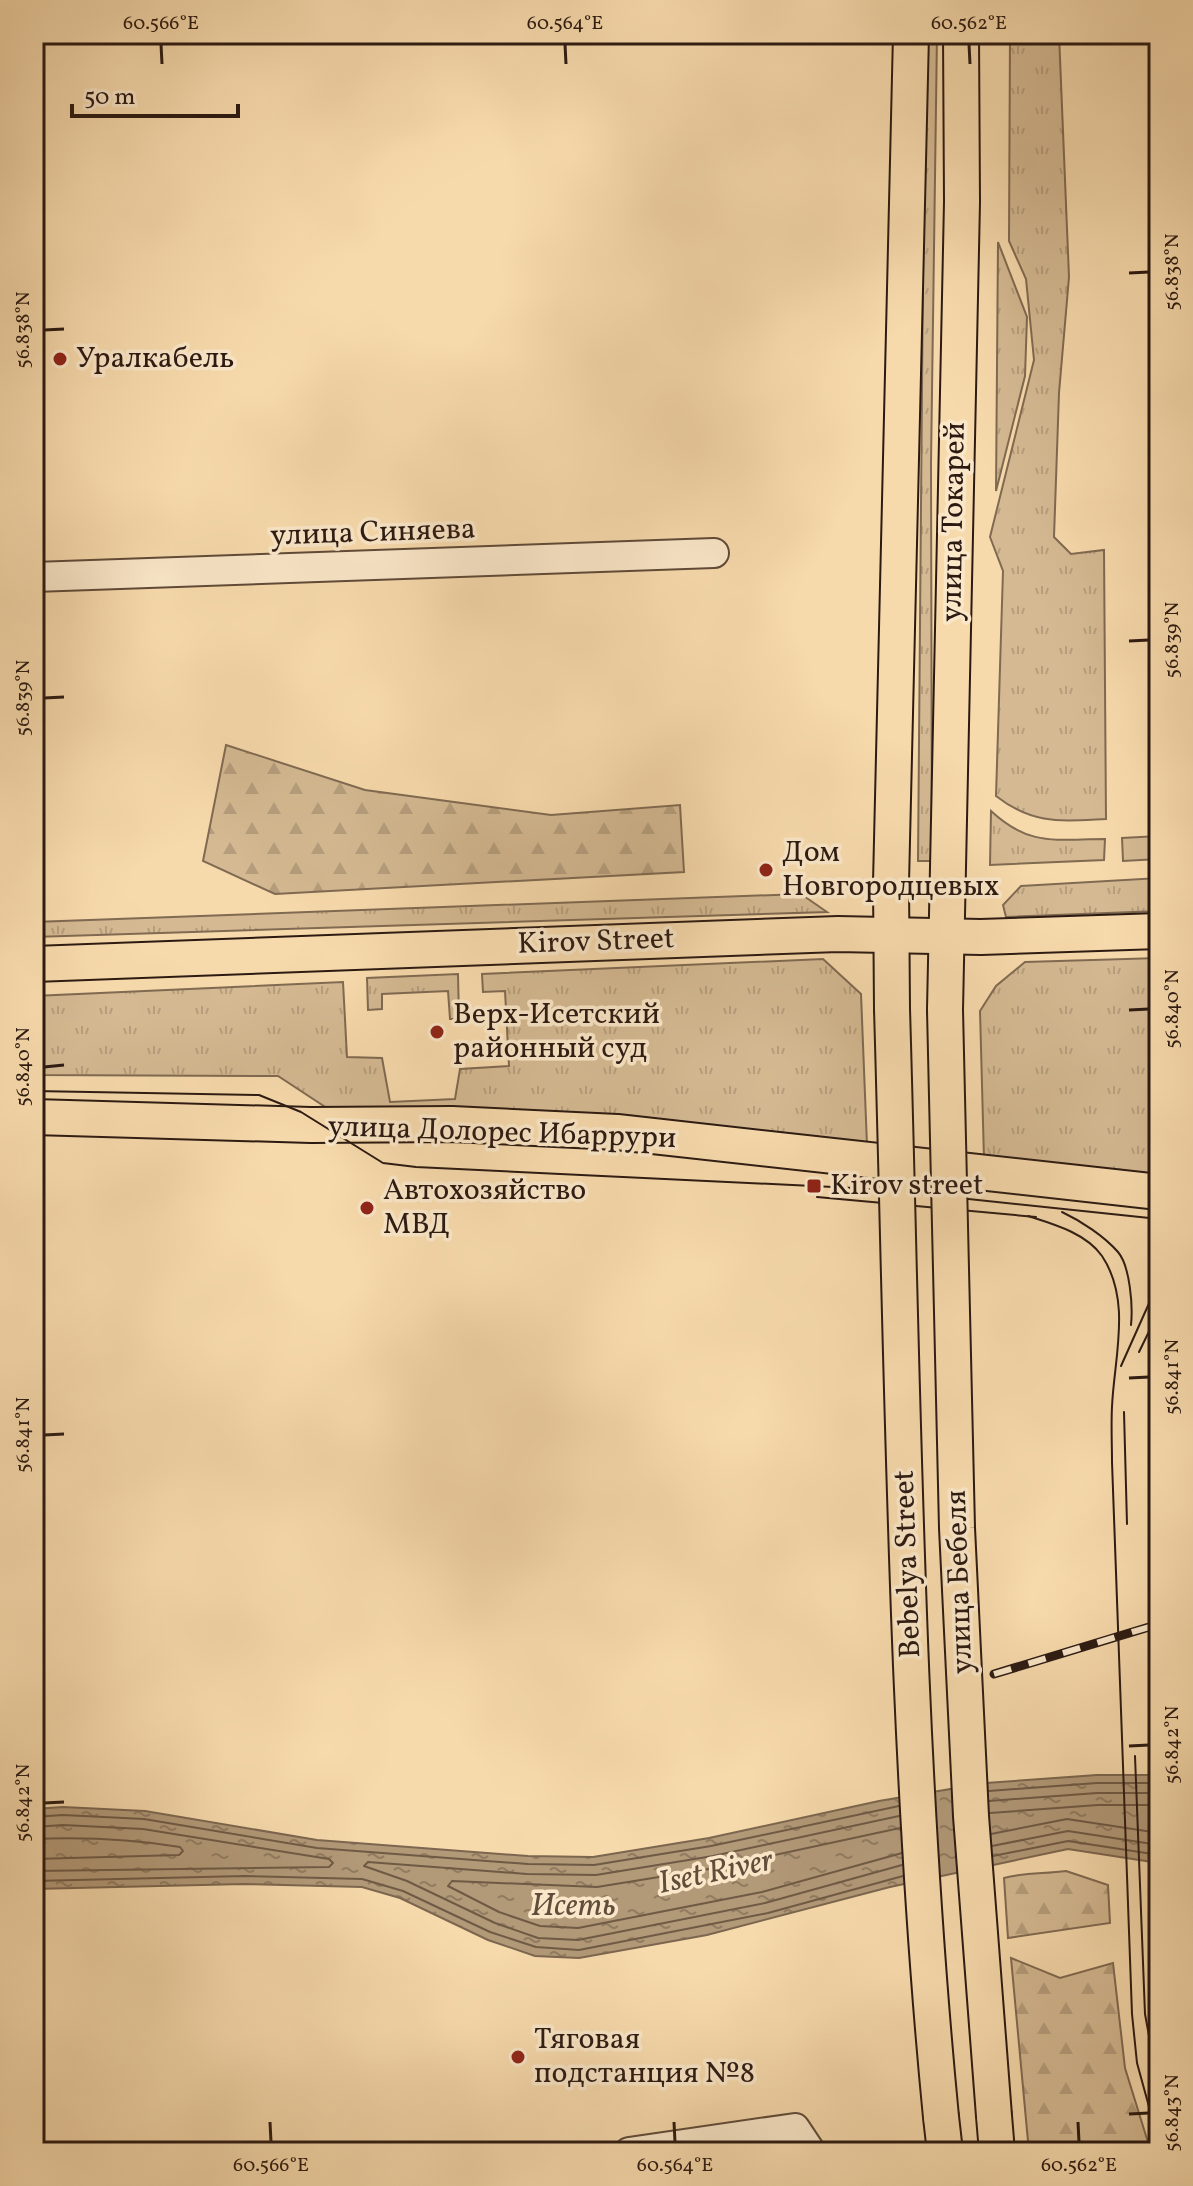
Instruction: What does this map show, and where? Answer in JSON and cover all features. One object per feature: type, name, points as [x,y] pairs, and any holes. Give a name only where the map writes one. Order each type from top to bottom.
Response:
[{"type":"main road","name":"улица Токарей","points":[[892,1009],[911,34]]},
{"type":"main road","name":"улица Токарей","points":[[945,1010],[962,202],[961,34]]},
{"type":"main road","name":"Kirov Street","points":[[34,964],[470,946],[1159,931]]},
{"type":"main road","name":"Bebelya Street","points":[[892,1009],[911,1671],[931,2009],[945,2152]]},
{"type":"main road","name":"улица Бебеля","points":[[945,1010],[957,1528],[971,1816],[997,2152]]},
{"type":"main road","name":"улица Долорес Ибаррури","points":[[34,1117],[311,1125],[452,1124],[617,1132],[1159,1192]]},
{"type":"street","name":"улица Синяева","points":[[34,577],[714,553]]},
{"type":"street","points":[[629,2152],[795,2128],[811,2152]]},
{"type":"green space","points":[[925,34],[937,34],[931,464],[932,861],[918,861]]},
{"type":"green space","points":[[1010,34],[1059,34],[1069,277],[1059,393],[1054,537],[1071,554],[1104,550],[1106,819],[1035,817],[996,796],[1003,571],[990,537],[1034,360],[1026,279],[1009,241]]},
{"type":"green space","points":[[998,242],[1027,317],[1025,376],[996,491]]},
{"type":"green space","points":[[226,745],[365,790],[551,815],[680,805],[684,872],[275,894],[203,861]]},
{"type":"green space","points":[[991,811],[1005,823],[1031,836],[1057,840],[1105,839],[1104,860],[990,865]]},
{"type":"green space","points":[[1159,836],[1159,859],[1123,861],[1122,838]]},
{"type":"green space","points":[[1159,878],[1159,911],[1006,917],[1003,905],[1021,886]]},
{"type":"green space","points":[[801,894],[827,912],[34,937],[34,922]]},
{"type":"green space","points":[[1159,958],[1159,1176],[984,1159],[980,1011],[996,986],[1025,962]]},
{"type":"green space","points":[[823,959],[861,994],[867,1145],[333,1112],[278,1076],[34,1075],[34,996],[343,982],[347,1057],[382,1058],[390,1102],[455,1099],[460,1069],[509,1066],[505,991],[483,992],[482,974]]},
{"type":"green space","points":[[458,974],[459,1019],[450,1019],[448,991],[382,994],[382,1009],[368,1010],[367,978]]},
{"type":"green space","points":[[1066,1871],[1108,1885],[1110,1923],[1008,1938],[1004,1878]]},
{"type":"green space","points":[[1011,1958],[1060,1978],[1113,1963],[1125,2068],[1151,2152],[1029,2152]]},
{"type":"water","name":"Исеть","points":[[1097,1775],[1159,1775],[1159,1863],[1068,1849],[890,1887],[707,1935],[579,1958],[535,1956],[488,1940],[400,1898],[362,1887],[244,1884],[34,1889],[34,1809],[63,1807],[145,1811],[317,1840],[528,1856],[593,1857],[709,1838],[879,1801],[986,1783]]},
{"type":"tram line","points":[[34,1091],[259,1095],[301,1112],[383,1163],[416,1167],[874,1189],[1159,1219]]},
{"type":"tram line","points":[[817,1197],[1036,1217]]},
{"type":"tram line","points":[[1062,1212],[1099,1235],[1122,1258],[1130,1287],[1131,1325]]},
{"type":"tram line","points":[[1028,1216],[1068,1230],[1095,1248],[1111,1273],[1119,1311],[1112,1407],[1112,1462],[1132,2014],[1137,2063],[1159,2143]]},
{"type":"tram line","points":[[1121,1366],[1159,1281]]},
{"type":"tram line","points":[[1139,1352],[1159,1311]]},
{"type":"tram line","points":[[1124,1412],[1127,1524]]},
{"type":"tram line","points":[[1135,1756],[1145,2014],[1159,2090]]},
{"type":"railway","points":[[994,1674],[1159,1624]]},
{"type":"place","name":"Уралкабель","points":[[60,359]]},
{"type":"place","name":"Дом Новгородцевых","points":[[766,870]]},
{"type":"place","name":"Верх-Исетский районный суд","points":[[437,1032]]},
{"type":"place","name":"Kirov street","points":[[814,1186]]},
{"type":"place","name":"Автохозяйство МВД","points":[[367,1208]]},
{"type":"place","name":"Тяговая подстанция №8","points":[[518,2057]]},
{"type":"water label","name":"Iset River","points":[[716,1873]]}]
